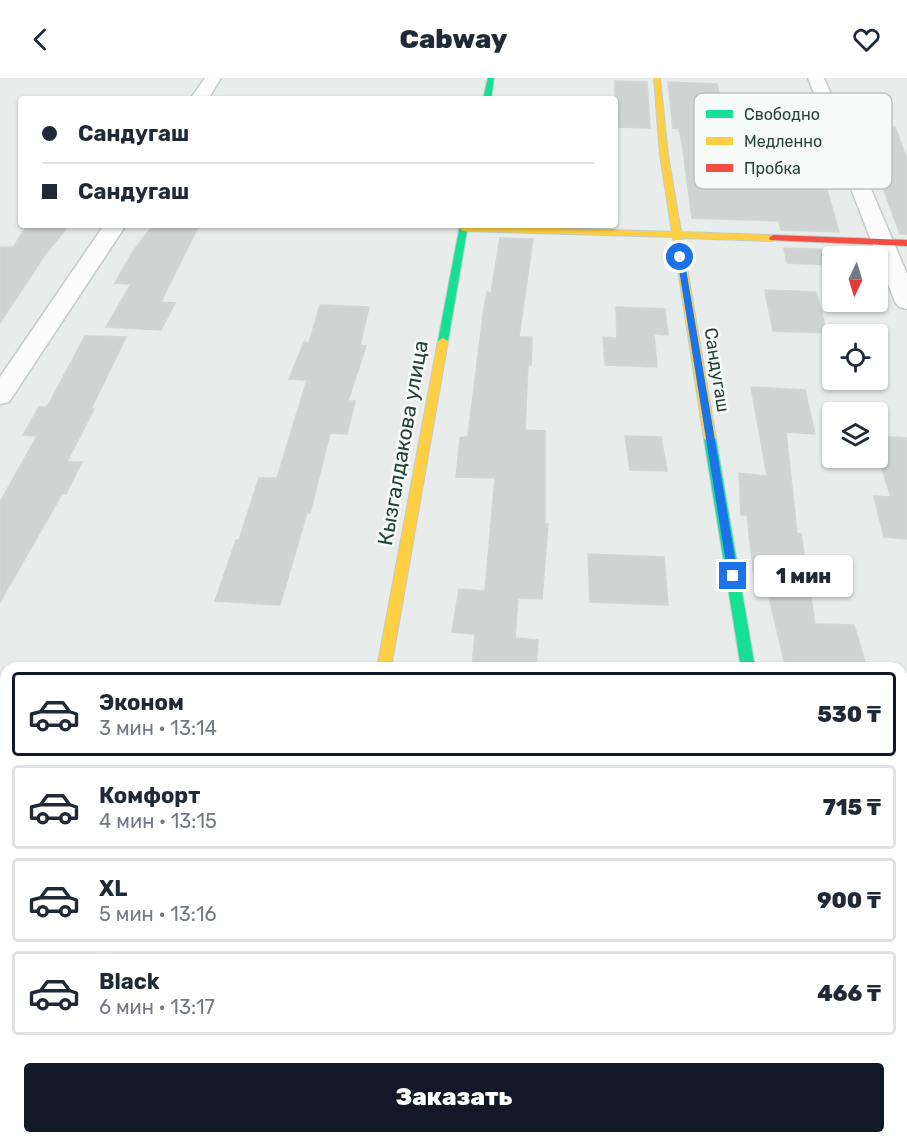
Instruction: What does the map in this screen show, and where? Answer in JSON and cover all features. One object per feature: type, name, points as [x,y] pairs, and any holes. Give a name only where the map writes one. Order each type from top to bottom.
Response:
[{"type":"street","points":[[201,96],[213,78]]},
{"type":"street","points":[[488,96],[491,78]]},
{"type":"street","name":"Сандугаш","points":[[657,78],[664,155],[747,662]]},
{"type":"street","points":[[816,78],[822,93]]},
{"type":"street","points":[[861,189],[907,302]]},
{"type":"street","points":[[0,396],[113,228]]},
{"type":"street","name":"Кызгалдакова улица","points":[[385,662],[464,228]]},
{"type":"street","points":[[494,228],[907,243]]},
{"type":"building","points":[[615,81],[647,82],[650,128],[618,127],[618,96],[615,96]]},
{"type":"building","points":[[668,82],[717,84],[719,93],[694,93],[694,189],[827,189],[839,232],[781,230],[779,221],[692,218],[682,143],[679,129],[673,128]]},
{"type":"building","points":[[892,127],[895,127],[907,159],[907,234],[900,234],[884,189],[892,189]]},
{"type":"building","points":[[26,228],[67,228],[44,256],[0,323],[0,247],[13,247]]},
{"type":"building","points":[[151,228],[198,228],[161,302],[175,303],[161,330],[106,327],[131,284],[115,283],[132,253]]},
{"type":"building","points":[[500,238],[533,239],[519,337],[532,337],[531,365],[528,365],[525,430],[545,431],[545,524],[548,524],[542,599],[518,598],[515,638],[538,640],[536,662],[473,662],[475,634],[452,632],[459,589],[485,591],[495,478],[456,477],[460,438],[468,436],[484,307],[487,292],[491,293]]},
{"type":"building","points":[[784,248],[822,249],[822,265],[787,263]]},
{"type":"building","points":[[765,290],[816,292],[825,324],[822,324],[822,333],[773,331]]},
{"type":"building","points":[[320,305],[369,307],[360,345],[366,346],[348,401],[355,401],[347,434],[330,433],[310,513],[307,513],[280,605],[215,601],[236,540],[239,540],[259,478],[277,478],[307,380],[289,379],[304,342],[309,343]]},
{"type":"building","points":[[616,307],[665,309],[668,335],[654,334],[657,367],[605,365],[603,337],[617,338]]},
{"type":"building","points":[[85,336],[126,337],[67,462],[82,462],[66,494],[62,494],[0,602],[0,502],[37,436],[23,435],[39,407],[47,407]]},
{"type":"building","points":[[751,387],[805,390],[815,434],[786,432],[797,533],[801,534],[815,624],[854,625],[865,662],[785,662],[764,577],[754,576],[747,515],[741,515],[739,473],[767,476]]},
{"type":"building","points":[[625,436],[661,437],[667,471],[630,470]]},
{"type":"building","points":[[888,437],[907,438],[907,539],[884,537],[874,496],[891,497],[882,468],[888,468]]},
{"type":"building","points":[[588,554],[664,557],[668,605],[590,602]]},
{"type":"traffic: fast","points":[[488,96],[491,78]]},
{"type":"traffic: fast","points":[[443,341],[463,228]]},
{"type":"traffic: fast","points":[[710,439],[747,662]]},
{"type":"traffic: slow","points":[[657,78],[664,155],[710,439]]},
{"type":"traffic: slow","points":[[463,228],[773,238]]},
{"type":"traffic: slow","points":[[385,662],[443,341]]},
{"type":"traffic: jam","points":[[773,238],[907,243]]},
{"type":"route","points":[[680,257],[733,576]]}]
